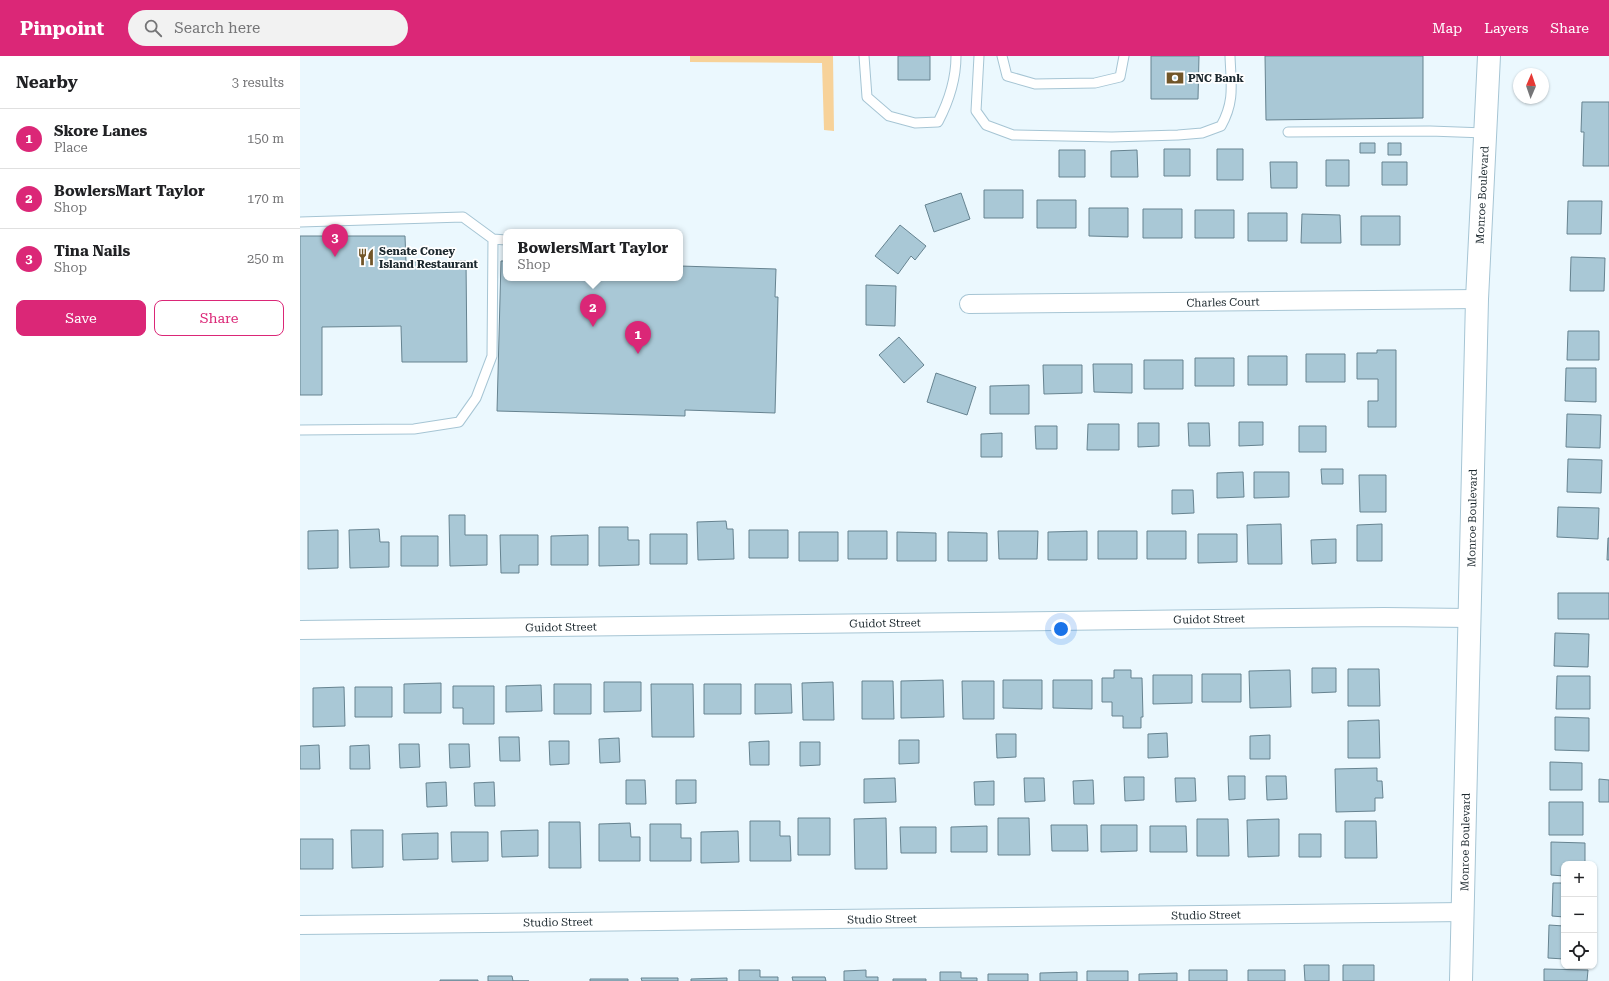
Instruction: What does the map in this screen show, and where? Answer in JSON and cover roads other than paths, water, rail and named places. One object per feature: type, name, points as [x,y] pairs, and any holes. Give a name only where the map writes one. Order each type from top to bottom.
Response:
[{"type":"street","name":"Monroe Boulevard","points":[[1461,981],[1464,912],[1469,618],[1477,299],[1489,56]]},
{"type":"street","name":"Charles Court","points":[[969,304],[1477,299]]},
{"type":"street","name":"Guidot Street","points":[[300,630],[1384,617],[1469,618]]},
{"type":"street","name":"Studio Street","points":[[300,925],[1464,912]]},
{"type":"lane","points":[[864,56],[867,97],[889,116],[915,123],[938,122],[948,101],[956,70],[956,56]]},
{"type":"lane","points":[[979,56],[976,111],[986,125],[1013,135],[1112,137],[1202,133],[1221,126],[1227,115],[1232,98],[1230,56]]},
{"type":"lane","points":[[1002,56],[1007,76],[1035,84],[1095,83],[1120,77],[1124,56]]},
{"type":"lane","points":[[1288,132],[1485,133]]},
{"type":"lane","points":[[300,222],[463,217],[493,239],[503,240]]},
{"type":"lane","points":[[300,430],[414,429],[459,422],[476,398],[492,356],[493,239]]},
{"type":"place","name":"PNC Bank","points":[[1175,78]]},
{"type":"place","name":"Tina Nails","points":[[335,257]]},
{"type":"place","name":"Senate Coney Island Restaurant","points":[[366,257]]},
{"type":"place","name":"BowlersMart Taylor","points":[[593,327]]},
{"type":"place","name":"Skore Lanes","points":[[638,354]]}]
